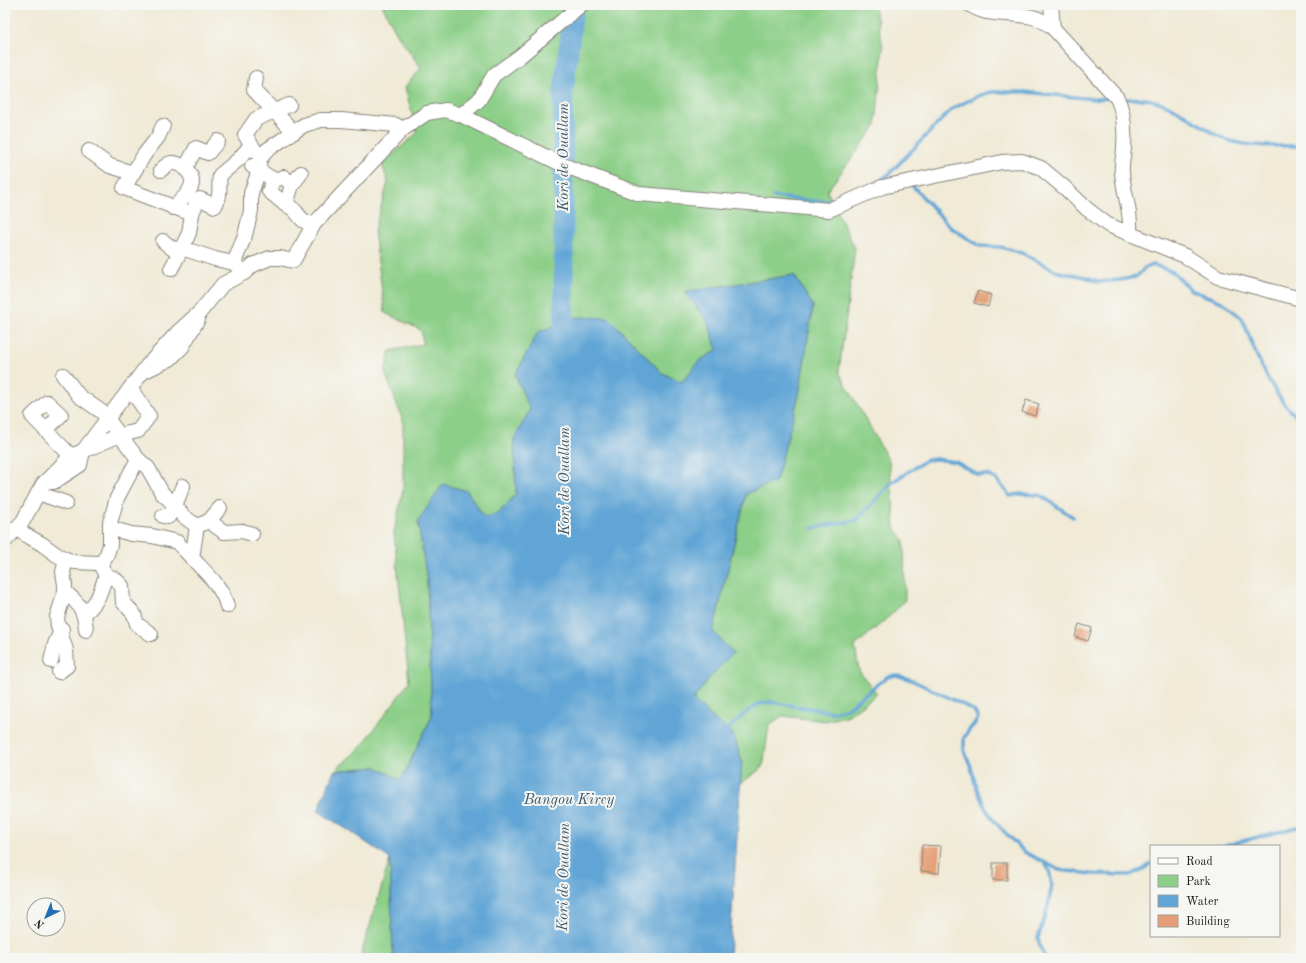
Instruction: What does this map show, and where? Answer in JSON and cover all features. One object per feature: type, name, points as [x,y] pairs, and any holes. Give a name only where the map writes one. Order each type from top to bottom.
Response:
[{"type":"street","points":[[461,115],[479,100],[494,75],[519,57],[581,5]]},
{"type":"street","points":[[970,5],[986,12],[1028,16],[1044,20],[1117,98],[1121,104],[1124,127],[1122,172],[1131,224],[1130,233]]},
{"type":"street","points":[[1050,5],[1053,28]]},
{"type":"street","points":[[256,78],[254,90],[294,132]]},
{"type":"street","points":[[259,164],[245,135],[256,119],[289,105]]},
{"type":"street","points":[[163,241],[173,249],[182,248],[239,268],[253,265],[270,258],[280,258],[293,261],[314,224],[403,129],[427,113],[446,110],[461,115],[563,165],[639,194],[828,210],[882,187],[1002,162],[1022,161],[1041,168],[1087,209],[1108,224],[1185,256],[1218,277],[1301,299]]},
{"type":"street","points":[[77,453],[108,418],[142,372],[178,332],[200,312],[223,284],[239,268],[251,211],[251,193],[259,164],[267,150],[304,125],[321,120],[341,120],[396,126],[403,129]]},
{"type":"street","points":[[163,126],[158,137],[151,145],[124,188],[154,205],[173,208],[192,214]]},
{"type":"street","points":[[185,169],[196,148],[208,153],[218,141]]},
{"type":"street","points":[[171,269],[189,233],[192,214],[197,201],[200,199],[215,206],[220,196],[218,182],[220,175],[239,159],[251,145]]},
{"type":"street","points":[[89,151],[110,166],[133,173]]},
{"type":"street","points":[[239,159],[259,164],[282,177]]},
{"type":"street","points":[[161,170],[170,163],[176,163],[185,169],[191,177],[191,187],[173,208]]},
{"type":"street","points":[[301,173],[282,177],[269,191],[286,205],[296,210],[298,216],[306,223],[314,224]]},
{"type":"street","points":[[282,177],[286,205]]},
{"type":"street","points":[[63,375],[80,396],[108,418],[138,460],[148,468],[162,493],[176,505],[183,516],[224,532],[242,531],[252,534]]},
{"type":"street","points":[[77,453],[120,435],[138,432],[149,416],[130,388]]},
{"type":"street","points":[[5,541],[22,521],[40,489],[54,482],[80,465],[77,453],[46,430]]},
{"type":"street","points":[[84,614],[93,607],[98,600],[103,561],[110,545],[110,528],[117,498],[138,460]]},
{"type":"street","points":[[162,516],[168,517],[174,510],[176,500],[182,486]]},
{"type":"street","points":[[40,489],[66,503]]},
{"type":"street","points":[[192,558],[203,524],[220,508]]},
{"type":"street","points":[[16,528],[57,555],[74,562],[102,569],[122,586],[123,602],[134,614],[137,624],[151,634]]},
{"type":"street","points":[[110,528],[131,534],[152,536],[177,542],[221,590],[225,597],[227,606]]},
{"type":"street","points":[[55,667],[67,666],[64,627],[57,617],[64,592],[65,585],[63,572],[66,559]]},
{"type":"street","points":[[64,592],[75,600],[84,614],[86,620],[86,630]]},
{"type":"green space","points":[[382,5],[874,5],[883,47],[876,126],[827,191],[855,248],[839,372],[889,461],[895,528],[904,540],[905,600],[893,613],[855,646],[859,671],[877,694],[847,716],[825,721],[782,716],[769,725],[763,767],[740,784],[742,761],[733,735],[714,720],[693,700],[710,677],[713,632],[746,494],[776,481],[799,395],[813,306],[794,275],[685,292],[707,320],[717,350],[699,361],[682,382],[662,373],[609,318],[515,375],[530,410],[514,439],[516,494],[498,514],[484,517],[467,491],[418,521],[427,581],[432,716],[401,781],[376,767],[334,771],[361,747],[409,682],[394,533],[403,490],[403,421],[385,372],[390,351],[423,344],[421,330],[385,313],[374,231],[388,182],[382,164],[417,133],[405,87],[421,68],[397,34]]},
{"type":"green space","points":[[390,859],[393,958],[360,958]]},
{"type":"water","name":"Bangou Kirey","points":[[794,275],[813,306],[799,395],[776,481],[746,494],[713,631],[733,653],[710,677],[693,700],[733,734],[742,761],[729,958],[393,958],[390,859],[318,811],[334,771],[376,767],[401,780],[432,716],[427,581],[418,521],[443,484],[467,491],[484,517],[498,514],[516,494],[514,439],[530,410],[515,375],[538,332],[576,317],[609,318],[662,373],[682,382],[699,361],[717,350],[707,320],[684,292]]},
{"type":"building","points":[[978,291],[991,295],[988,307],[974,303]]},
{"type":"building","points":[[1026,400],[1039,404],[1035,416],[1022,412]]},
{"type":"building","points":[[1079,624],[1092,628],[1088,641],[1075,637]]},
{"type":"building","points":[[922,845],[941,846],[939,873],[921,871]]},
{"type":"building","points":[[993,863],[1007,863],[1007,880],[993,880]]},
{"type":"waterway","name":"Kori de Ouallam","points":[[564,350],[563,95],[574,5]]},
{"type":"waterway","points":[[878,182],[888,175],[952,109],[978,96],[991,92],[1025,92],[1094,99],[1112,98]]},
{"type":"waterway","points":[[1122,100],[1134,98],[1166,104],[1216,135],[1234,142],[1262,146],[1301,146]]},
{"type":"waterway","points":[[911,184],[950,227],[980,246],[1001,247],[1022,253],[1058,272],[1086,277],[1099,282],[1136,277],[1145,268],[1154,265],[1173,272],[1191,290],[1222,302],[1242,318],[1256,354],[1269,381],[1284,404],[1301,421]]},
{"type":"waterway","points":[[773,197],[813,201],[834,201]]},
{"type":"waterway","points":[[813,528],[857,520],[891,483],[926,460],[936,459],[956,462],[978,475],[988,475],[997,480],[1010,496],[1020,494],[1040,495],[1073,517]]},
{"type":"waterway","points":[[727,730],[748,711],[759,704],[770,702],[832,712],[846,709],[887,677],[896,675],[909,679],[974,711],[978,717],[964,738],[964,750],[971,767],[976,787],[986,809],[994,821],[1018,846],[1026,853],[1044,862],[1049,870],[1052,885],[1047,910],[1038,938],[1040,947],[1046,958]]},
{"type":"waterway","points":[[1227,845],[1297,827],[1301,828]]},
{"type":"waterway","points":[[1046,863],[1059,870],[1092,874],[1130,875],[1144,869],[1150,864]]}]
